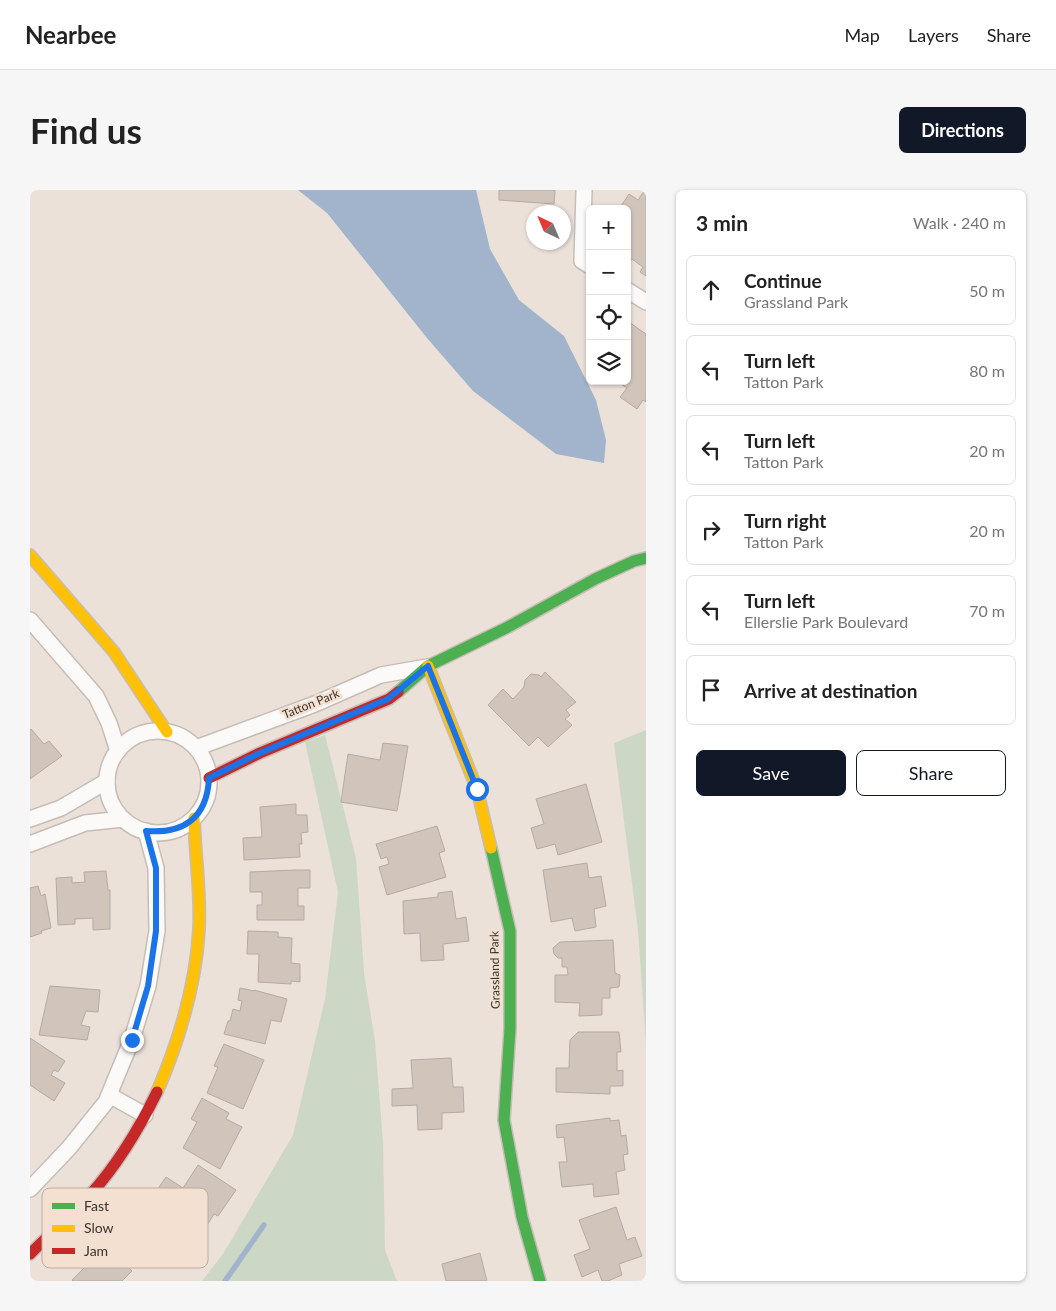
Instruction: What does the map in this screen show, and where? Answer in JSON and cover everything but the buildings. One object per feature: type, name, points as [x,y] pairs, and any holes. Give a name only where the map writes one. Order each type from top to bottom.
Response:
[{"type":"street","points":[[584,190],[582,261],[586,264]]},
{"type":"street","points":[[631,293],[646,302]]},
{"type":"street","points":[[30,555],[114,652],[167,732]]},
{"type":"street","name":"Tatton Park","points":[[209,778],[260,753],[388,699],[428,666],[508,627],[595,578],[634,561],[646,558]]},
{"type":"street","points":[[30,620],[96,696],[109,723],[118,751]]},
{"type":"street","name":"Tatton Park","points":[[196,748],[314,704],[381,676],[428,666]]},
{"type":"street","name":"Grassland Park","points":[[428,666],[477,789],[510,931],[510,1029],[504,1120],[522,1217],[540,1281]]},
{"type":"street","points":[[314,704],[324,726]]},
{"type":"street","points":[[153,732],[167,732],[183,738],[196,748],[205,762],[209,778],[208,792],[203,806],[194,818],[180,828],[163,833],[146,831],[133,826],[123,819],[111,801],[107,781],[112,760],[118,751],[140,735],[153,732]]},
{"type":"street","points":[[30,819],[61,808],[107,781]]},
{"type":"street","points":[[96,1188],[126,1147],[158,1093],[174,1052],[187,1007],[200,921],[194,818]]},
{"type":"street","points":[[30,844],[85,823],[123,819]]},
{"type":"street","points":[[30,1189],[69,1148],[106,1102],[132,1040],[148,986],[156,931],[156,868],[146,831]]},
{"type":"street","points":[[109,1095],[145,1115]]},
{"type":"street","points":[[30,1254],[42,1242]]},
{"type":"green space","points":[[646,730],[646,1044],[638,930],[614,743]]},
{"type":"green space","points":[[325,735],[356,858],[364,973],[375,1041],[383,1142],[385,1250],[397,1281],[202,1281],[223,1254],[293,1135],[325,999],[338,892],[305,742]]},
{"type":"water","points":[[298,190],[476,190],[490,249],[519,300],[564,336],[586,380],[586,385],[588,385],[596,400],[606,440],[604,463],[556,454],[473,391],[427,338],[327,213]]},
{"type":"waterway","points":[[225,1281],[264,1225]]},
{"type":"traffic: fast","points":[[398,692],[428,666],[508,627],[595,579],[634,561],[646,558]]},
{"type":"traffic: fast","points":[[491,848],[510,931],[510,1029],[504,1120],[522,1217],[540,1281]]},
{"type":"traffic: slow","points":[[30,555],[114,652],[167,732]]},
{"type":"traffic: slow","points":[[428,666],[477,789],[491,848]]},
{"type":"traffic: slow","points":[[157,1092],[185,1012],[197,950],[199,901],[194,818]]},
{"type":"traffic: jam","points":[[209,778],[260,753],[389,699],[398,692]]},
{"type":"traffic: jam","points":[[96,1188],[119,1159],[157,1092]]},
{"type":"traffic: jam","points":[[30,1254],[42,1242]]},
{"type":"route","points":[[132,1040],[148,986],[156,931],[156,868],[146,831],[163,833],[180,828],[194,818],[203,806],[208,792],[209,778],[260,753],[388,699],[428,666],[477,789]]}]
